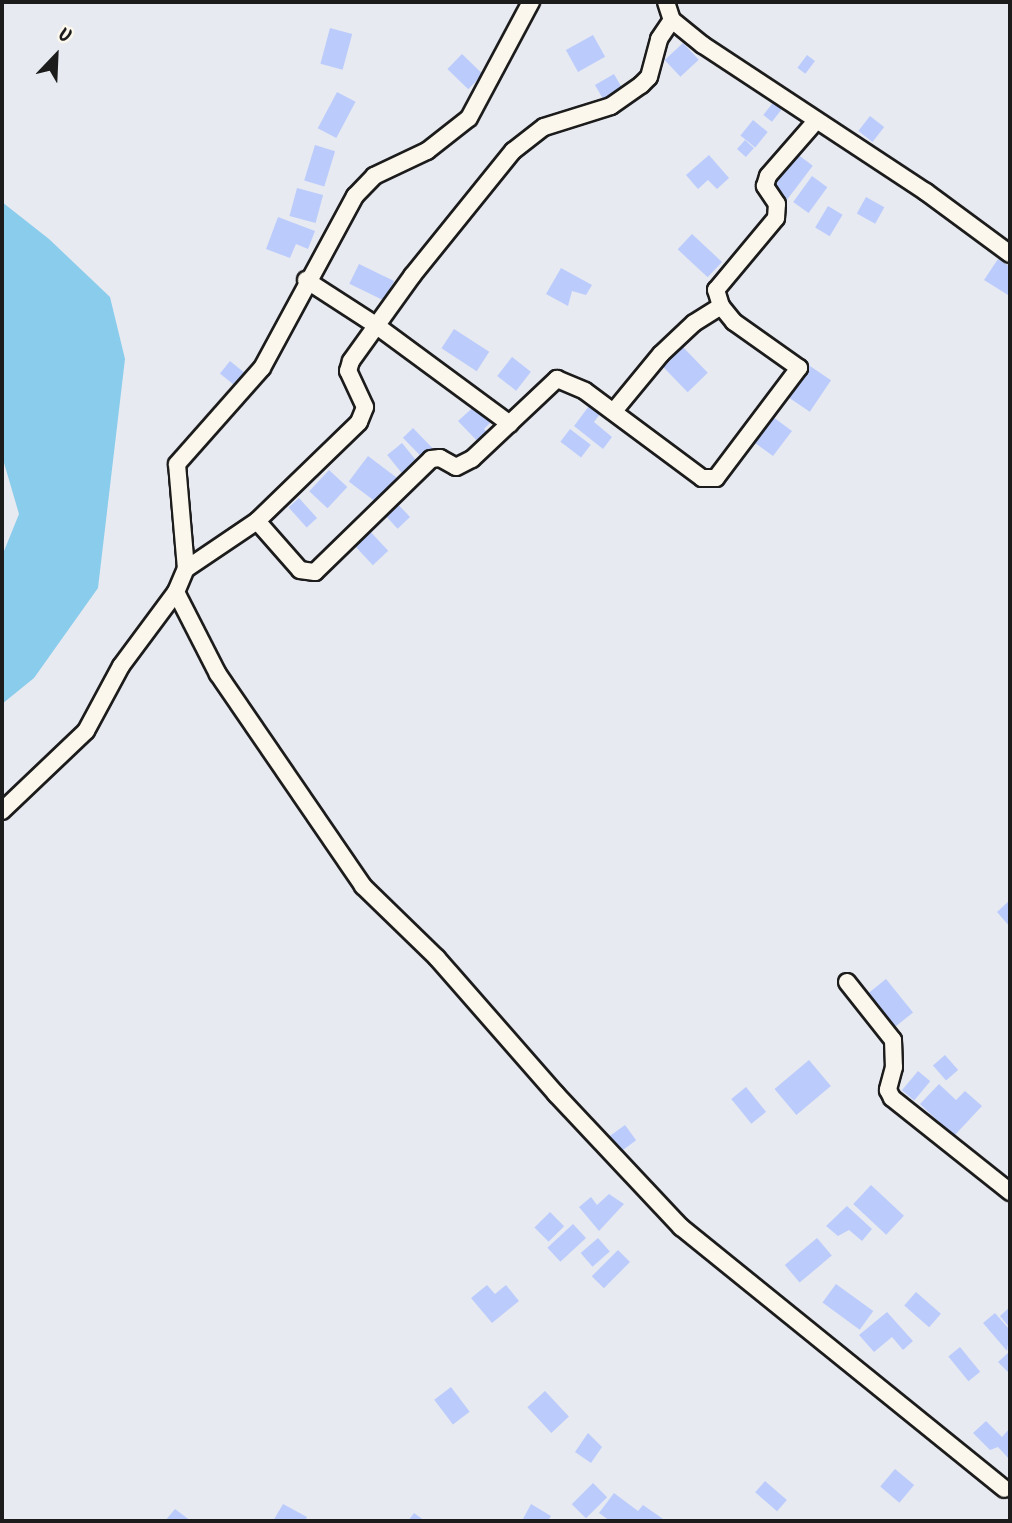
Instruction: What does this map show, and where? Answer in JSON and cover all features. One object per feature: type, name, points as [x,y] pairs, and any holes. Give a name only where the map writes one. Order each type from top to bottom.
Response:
[{"type":"street","points":[[2,811],[86,731],[121,666],[176,592],[186,569],[177,464],[262,368],[306,280],[355,196],[374,176],[427,151],[468,118],[531,2]]},
{"type":"street","points":[[666,2],[672,20],[1010,254]]},
{"type":"street","points":[[186,569],[257,521],[363,416],[365,407],[349,366],[513,151],[544,127],[611,106],[641,85],[672,20]]},
{"type":"street","points":[[257,521],[300,570],[315,572],[431,458],[461,465],[510,424],[557,379],[575,384],[702,478],[721,474],[799,368],[734,322],[716,295],[718,286],[776,218],[777,204],[766,190],[768,177],[816,121]]},
{"type":"street","points":[[306,280],[377,326],[510,424]]},
{"type":"street","points":[[614,411],[662,354],[694,323],[721,306]]},
{"type":"street","points":[[176,592],[218,674],[363,886],[437,958],[556,1094],[681,1227],[1004,1489]]},
{"type":"street","points":[[847,982],[893,1040],[894,1067],[888,1090],[892,1098],[1010,1192]]},
{"type":"water","points":[[2,202],[49,239],[110,297],[125,359],[98,588],[34,678],[2,704],[2,556],[19,514],[2,456]]},
{"type":"building","points":[[330,28],[352,34],[343,70],[320,64]]},
{"type":"building","points":[[593,35],[605,57],[578,72],[566,50]]},
{"type":"building","points":[[683,43],[699,60],[680,77],[665,60]]},
{"type":"building","points":[[462,54],[483,74],[468,89],[447,69]]},
{"type":"building","points":[[807,55],[815,61],[805,74],[797,68]]},
{"type":"building","points":[[614,74],[625,93],[606,104],[595,85]]},
{"type":"building","points":[[337,92],[356,102],[336,138],[318,128]]},
{"type":"building","points":[[775,100],[784,107],[772,122],[763,115]]},
{"type":"building","points":[[870,116],[884,127],[872,142],[858,131]]},
{"type":"building","points":[[753,120],[768,132],[755,148],[740,136]]},
{"type":"building","points":[[745,140],[754,148],[746,157],[737,149]]},
{"type":"building","points":[[315,145],[335,151],[324,187],[304,180]]},
{"type":"building","points":[[796,153],[813,166],[786,201],[770,188]]},
{"type":"building","points":[[709,155],[729,178],[717,189],[708,180],[698,189],[686,175]]},
{"type":"building","points":[[812,176],[827,187],[809,213],[793,202]]},
{"type":"building","points":[[297,188],[323,195],[316,223],[289,216]]},
{"type":"building","points":[[866,197],[884,207],[875,224],[857,214]]},
{"type":"building","points":[[828,206],[843,215],[830,236],[815,227]]},
{"type":"building","points":[[278,217],[315,231],[308,249],[296,244],[290,258],[266,249]]},
{"type":"building","points":[[692,234],[722,262],[708,277],[678,249]]},
{"type":"building","points":[[998,259],[1010,267],[1008,295],[984,280]]},
{"type":"building","points":[[359,264],[394,281],[384,301],[349,284]]},
{"type":"building","points":[[561,268],[592,285],[586,295],[572,291],[568,306],[546,294]]},
{"type":"building","points":[[454,329],[489,352],[477,371],[441,348]]},
{"type":"building","points":[[680,344],[708,373],[688,392],[660,363]]},
{"type":"building","points":[[512,357],[531,372],[516,391],[497,376]]},
{"type":"building","points":[[230,361],[245,373],[235,385],[220,373]]},
{"type":"building","points":[[807,364],[831,380],[810,412],[786,396]]},
{"type":"building","points":[[479,402],[494,419],[484,429],[491,436],[481,445],[458,421]]},
{"type":"building","points":[[589,406],[600,414],[594,422],[612,437],[603,449],[574,426]]},
{"type":"building","points":[[769,414],[792,431],[773,456],[755,443],[766,428],[762,424]]},
{"type":"building","points":[[413,428],[433,449],[423,459],[403,438]]},
{"type":"building","points":[[570,429],[591,445],[581,457],[560,442]]},
{"type":"building","points":[[402,443],[418,463],[404,475],[387,455]]},
{"type":"building","points":[[368,456],[399,479],[380,505],[349,482]]},
{"type":"building","points":[[329,470],[347,487],[328,508],[309,491]]},
{"type":"building","points":[[299,498],[317,518],[307,527],[289,507]]},
{"type":"building","points":[[395,501],[410,517],[398,529],[383,513]]},
{"type":"building","points":[[365,526],[388,551],[373,565],[350,540]]},
{"type":"building","points":[[1010,900],[1010,927],[997,912]]},
{"type":"building","points":[[886,979],[913,1012],[891,1030],[864,997]]},
{"type":"building","points":[[945,1055],[958,1070],[946,1081],[933,1065]]},
{"type":"building","points":[[809,1060],[831,1086],[796,1115],[775,1089]]},
{"type":"building","points":[[918,1071],[930,1081],[914,1100],[902,1090]]},
{"type":"building","points":[[939,1084],[956,1100],[965,1091],[982,1106],[954,1136],[920,1104]]},
{"type":"building","points":[[746,1087],[766,1112],[751,1124],[731,1099]]},
{"type":"building","points":[[625,1125],[636,1140],[619,1153],[608,1137]]},
{"type":"building","points":[[871,1185],[904,1216],[886,1235],[853,1204]]},
{"type":"building","points":[[609,1194],[624,1204],[599,1231],[579,1207],[591,1197],[597,1205]]},
{"type":"building","points":[[847,1206],[872,1229],[862,1241],[849,1230],[838,1236],[826,1226]]},
{"type":"building","points":[[550,1212],[564,1226],[549,1242],[534,1228]]},
{"type":"building","points":[[573,1224],[586,1238],[560,1262],[547,1248]]},
{"type":"building","points":[[598,1238],[610,1252],[592,1267],[581,1253]]},
{"type":"building","points":[[817,1238],[832,1256],[800,1283],[785,1265]]},
{"type":"building","points":[[618,1250],[630,1262],[604,1288],[592,1276]]},
{"type":"building","points":[[836,1284],[873,1311],[860,1330],[822,1303]]},
{"type":"building","points":[[487,1285],[495,1294],[506,1285],[519,1301],[492,1323],[471,1298]]},
{"type":"building","points":[[916,1292],[941,1314],[929,1327],[904,1306]]},
{"type":"building","points":[[1010,1307],[1010,1328],[1000,1316]]},
{"type":"building","points":[[887,1312],[913,1341],[903,1350],[892,1337],[874,1352],[859,1335]]},
{"type":"building","points":[[995,1313],[1010,1330],[1007,1351],[983,1323]]},
{"type":"building","points":[[960,1347],[980,1372],[968,1381],[948,1356]]},
{"type":"building","points":[[1008,1353],[1010,1356],[1010,1374],[998,1362]]},
{"type":"building","points":[[451,1387],[470,1412],[453,1424],[434,1400]]},
{"type":"building","points":[[545,1391],[569,1417],[551,1433],[527,1407]]},
{"type":"building","points":[[986,1421],[1002,1437],[1010,1428],[1010,1460],[998,1447],[990,1450],[973,1433]]},
{"type":"building","points":[[588,1433],[602,1447],[591,1463],[575,1452]]},
{"type":"building","points":[[895,1469],[914,1485],[899,1503],[880,1487]]},
{"type":"building","points":[[765,1481],[787,1500],[777,1511],[755,1492]]},
{"type":"building","points":[[593,1483],[607,1497],[586,1518],[572,1504]]},
{"type":"building","points":[[614,1493],[638,1511],[643,1505],[666,1521],[610,1521],[599,1513]]},
{"type":"building","points":[[283,1504],[307,1517],[305,1521],[273,1521]]},
{"type":"building","points":[[531,1504],[551,1516],[548,1521],[522,1521]]},
{"type":"building","points":[[175,1509],[191,1521],[165,1521]]},
{"type":"building","points":[[414,1513],[425,1521],[408,1521]]}]
